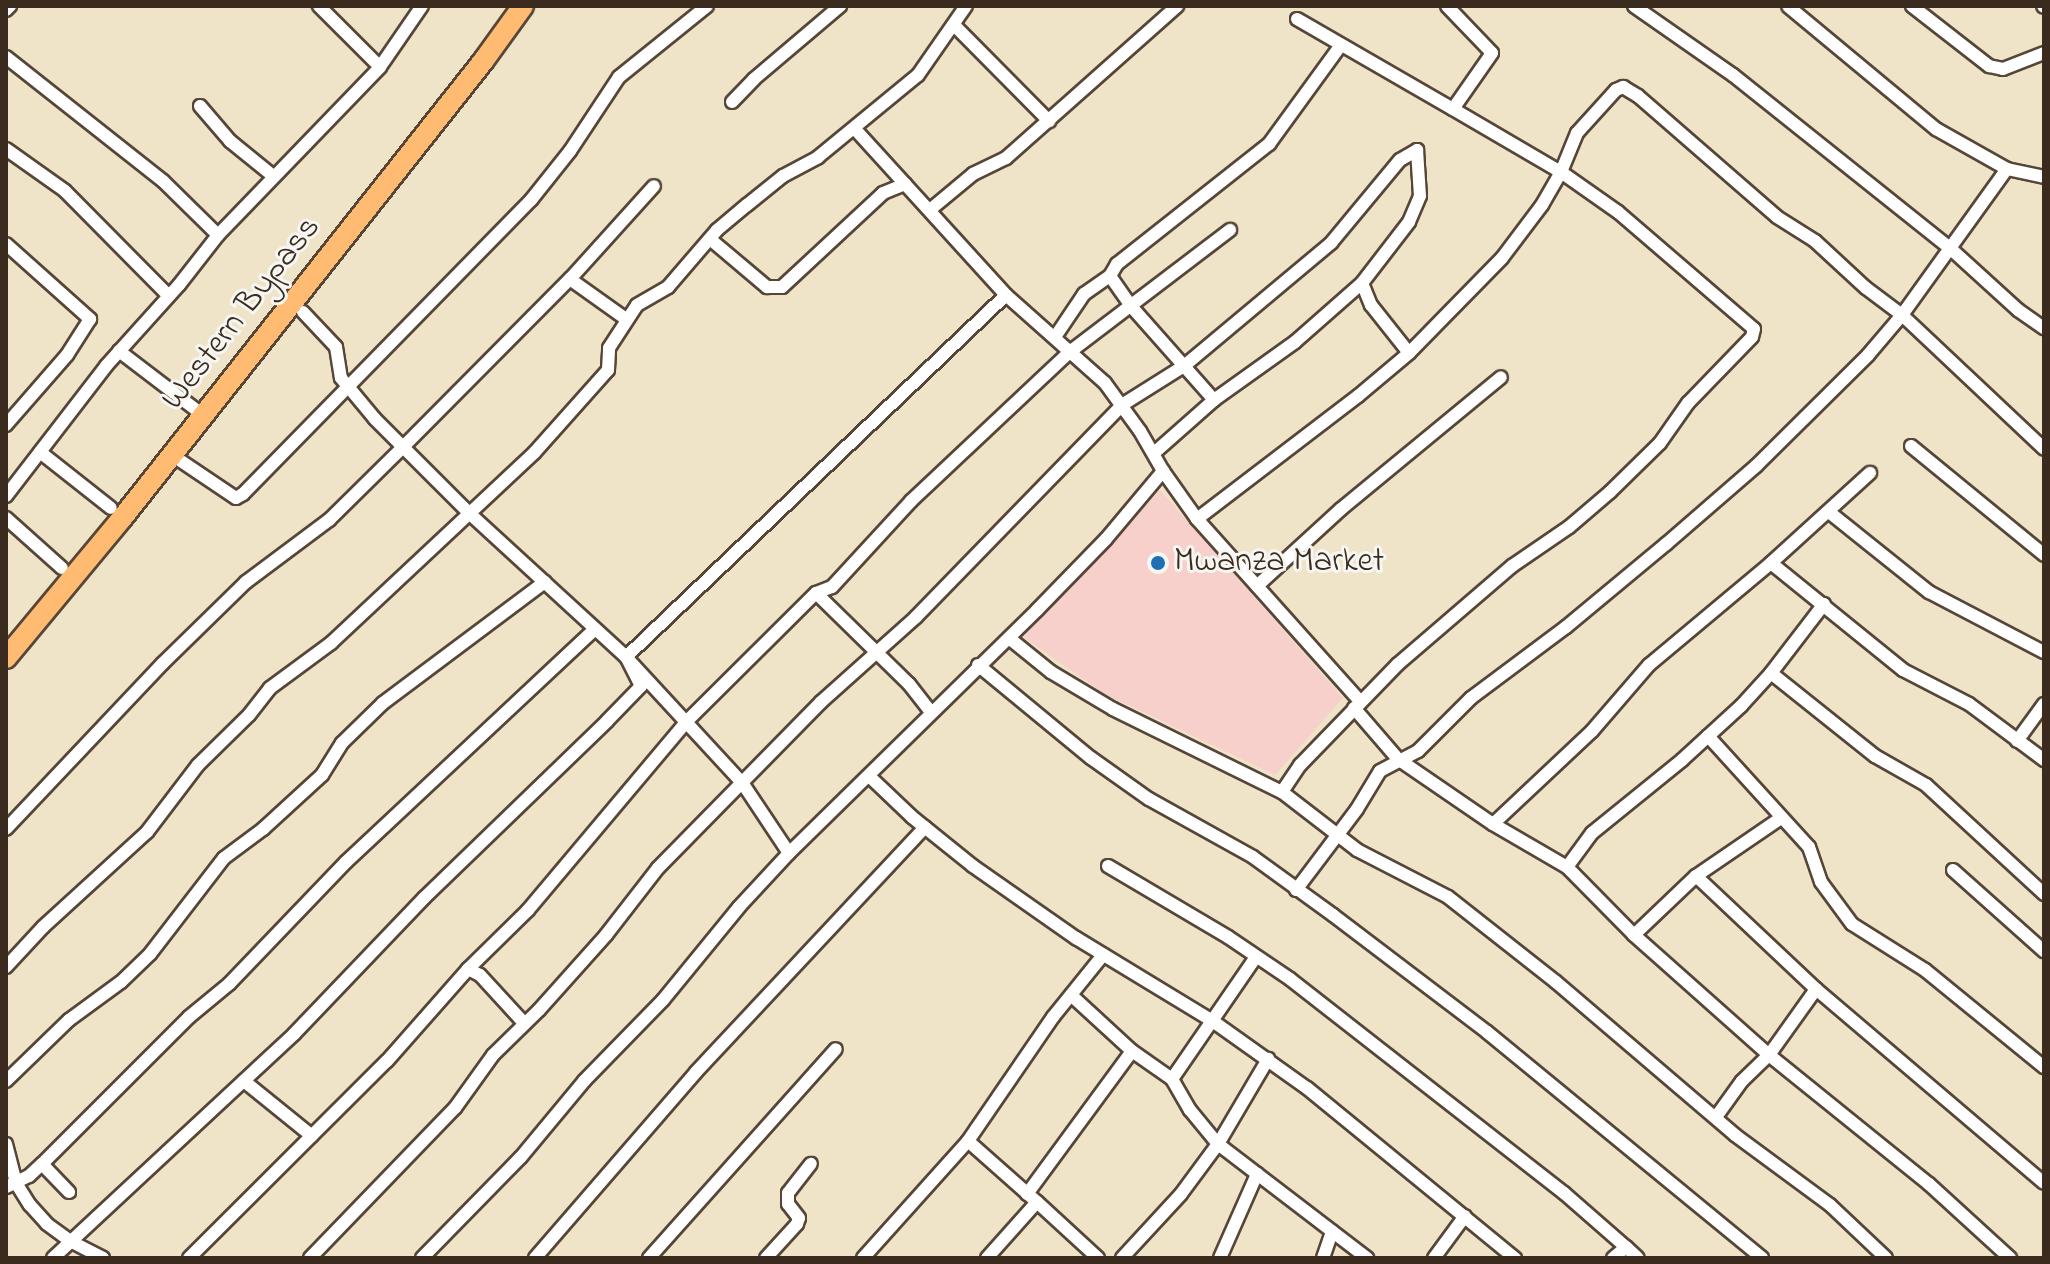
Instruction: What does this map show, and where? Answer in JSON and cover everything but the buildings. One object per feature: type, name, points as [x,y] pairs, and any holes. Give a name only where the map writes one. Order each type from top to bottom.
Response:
[{"type":"main road","name":"Western Bypass","points":[[6,658],[172,455],[484,60],[523,6]]},
{"type":"street","points":[[319,6],[380,67]]},
{"type":"street","points":[[6,496],[119,351],[179,285],[218,235],[380,67],[422,6]]},
{"type":"street","points":[[172,455],[236,498],[531,200],[570,151],[619,77],[707,6]]},
{"type":"street","points":[[732,102],[754,79],[840,6]]},
{"type":"street","points":[[931,209],[973,174],[1006,158],[1177,6]]},
{"type":"street","points":[[1447,6],[1492,53],[1453,109]]},
{"type":"street","points":[[1634,6],[1733,75],[1951,249],[2018,310],[2044,328]]},
{"type":"street","points":[[1788,6],[1936,129],[2007,169],[2044,177]]},
{"type":"street","points":[[1912,6],[1989,66],[2003,69],[2044,53]]},
{"type":"street","points":[[6,967],[43,927],[147,832],[198,765],[242,723],[270,688],[331,643],[534,453],[608,370],[609,348],[637,305],[668,287],[710,239],[783,176],[818,157],[918,75],[955,26],[965,7]]},
{"type":"street","points":[[1282,792],[1300,765],[1398,664],[1512,566],[1569,527],[1610,492],[1660,443],[1688,403],[1755,334],[1754,329],[1727,304],[1618,212],[1561,172],[1297,19]]},
{"type":"street","points":[[955,26],[1049,121]]},
{"type":"street","points":[[1055,337],[1084,294],[1110,276],[1117,264],[1269,144],[1341,45]]},
{"type":"street","points":[[6,57],[163,181],[218,235]]},
{"type":"street","points":[[1197,519],[1358,396],[1409,353],[1502,258],[1542,205],[1561,172],[1577,133],[1623,87],[1638,96],[1777,217],[1815,241],[1866,288],[1902,315],[2044,449]]},
{"type":"street","points":[[200,106],[230,141],[273,176]]},
{"type":"street","points":[[854,128],[931,209],[1006,295],[1105,383],[1197,519],[1357,705],[1398,759],[1493,824],[1567,867],[1634,935],[1769,1055],[1929,1184],[2010,1258]]},
{"type":"street","points":[[6,149],[65,191],[168,295]]},
{"type":"street","points":[[310,1258],[455,1108],[493,1055],[606,935],[658,868],[821,702],[980,552],[1122,405],[1184,366],[1331,243],[1400,160],[1417,150],[1420,196],[1409,222],[1362,283],[1295,342],[1214,400],[1154,453]]},
{"type":"street","points":[[1296,890],[1380,771],[1418,751],[1471,698],[1566,627],[1715,502],[1868,355],[1902,315],[2007,169]]},
{"type":"street","points":[[710,239],[767,287],[782,287],[883,193],[905,184]]},
{"type":"street","points":[[6,829],[163,663],[246,582],[329,520],[403,447],[570,279],[654,186]]},
{"type":"street","points":[[189,1258],[416,1030],[468,969],[528,910],[687,721],[816,593],[832,587],[911,501],[1071,351],[1230,230]]},
{"type":"street","points":[[6,244],[90,319],[67,355],[6,425]]},
{"type":"street","points":[[1110,276],[1130,305],[1214,400]]},
{"type":"street","points":[[570,279],[626,319]]},
{"type":"street","points":[[1362,283],[1371,305],[1409,353]]},
{"type":"street","points":[[626,657],[1006,295]]},
{"type":"street","points":[[303,312],[336,347],[339,374],[346,385],[469,513],[626,657],[687,721],[743,784],[789,853]]},
{"type":"street","points":[[119,351],[195,409]]},
{"type":"street","points":[[1257,586],[1352,499],[1501,377]]},
{"type":"street","points":[[1911,446],[2044,555]]},
{"type":"street","points":[[40,452],[111,508]]},
{"type":"street","points":[[422,1258],[521,1157],[584,1081],[663,1000],[739,907],[789,853],[1106,539],[1163,471]]},
{"type":"street","points":[[1493,824],[1592,731],[1649,665],[1771,563],[1870,473]]},
{"type":"street","points":[[1829,512],[1929,592],[2044,652]]},
{"type":"street","points":[[6,518],[62,568]]},
{"type":"street","points":[[1771,563],[1903,670],[1943,689],[2044,760]]},
{"type":"street","points":[[6,1081],[69,1020],[121,982],[150,954],[224,858],[263,829],[322,775],[342,743],[383,703],[545,582]]},
{"type":"street","points":[[816,593],[877,652],[931,712]]},
{"type":"street","points":[[1567,867],[1592,833],[1708,736],[1771,673],[1824,604]]},
{"type":"street","points":[[11,1185],[42,1164],[189,1017],[229,984],[346,862],[595,629]]},
{"type":"street","points":[[1009,638],[1051,672],[1113,709],[1282,792],[1339,833],[1357,850],[1448,897],[1556,982],[1584,1009],[1716,1117],[1830,1205],[1886,1258]]},
{"type":"street","points":[[53,1258],[244,1081],[641,686],[626,657]]},
{"type":"street","points":[[978,665],[1091,758],[1149,799],[1253,857],[1487,1032],[1762,1258]]},
{"type":"street","points":[[1771,673],[1875,756],[1926,785],[2044,894]]},
{"type":"street","points":[[2017,741],[2044,704]]},
{"type":"street","points":[[1708,736],[1809,847],[1821,882],[1852,924],[1925,970],[2044,1067]]},
{"type":"street","points":[[869,776],[973,866],[1103,955],[1214,1022],[1268,1059],[1515,1258]]},
{"type":"street","points":[[1634,935],[1696,876],[1781,818]]},
{"type":"street","points":[[535,1258],[696,1072],[925,827]]},
{"type":"street","points":[[1108,866],[1290,979],[1564,1193],[1638,1258]]},
{"type":"street","points":[[1953,870],[2044,951]]},
{"type":"street","points":[[1696,876],[1816,989],[2044,1183]]},
{"type":"street","points":[[863,1258],[968,1141],[1071,995],[1103,955]]},
{"type":"street","points":[[1172,1079],[1256,957]]},
{"type":"street","points":[[468,969],[480,975],[524,1023]]},
{"type":"street","points":[[1716,1117],[1742,1081],[1769,1055],[1816,989]]},
{"type":"street","points":[[1071,995],[1132,1051],[1172,1079],[1190,1110],[1218,1144],[1367,1258]]},
{"type":"street","points":[[649,1258],[836,1049]]},
{"type":"street","points":[[987,1258],[1032,1198],[1132,1051]]},
{"type":"street","points":[[1122,1258],[1181,1194],[1218,1144],[1268,1059]]},
{"type":"street","points":[[244,1081],[312,1136]]},
{"type":"street","points":[[968,1141],[1098,1258]]},
{"type":"street","points":[[6,1144],[11,1185],[47,1224],[70,1241],[103,1258]]},
{"type":"street","points":[[42,1164],[69,1192]]},
{"type":"street","points":[[766,1258],[797,1224],[799,1218],[788,1204],[788,1193],[811,1164]]},
{"type":"street","points":[[1220,1258],[1257,1174]]},
{"type":"street","points":[[1434,1258],[1465,1216]]},
{"type":"street","points":[[1323,1258],[1332,1232]]},
{"type":"street","points":[[1613,1258],[1626,1247]]},
{"type":"shaded area","name":"Mwanza Market","points":[[1160,490],[1343,698],[1275,775],[1105,694],[1023,637]]},
{"type":"place","name":"Mwanza Market","points":[[1158,563]]}]
